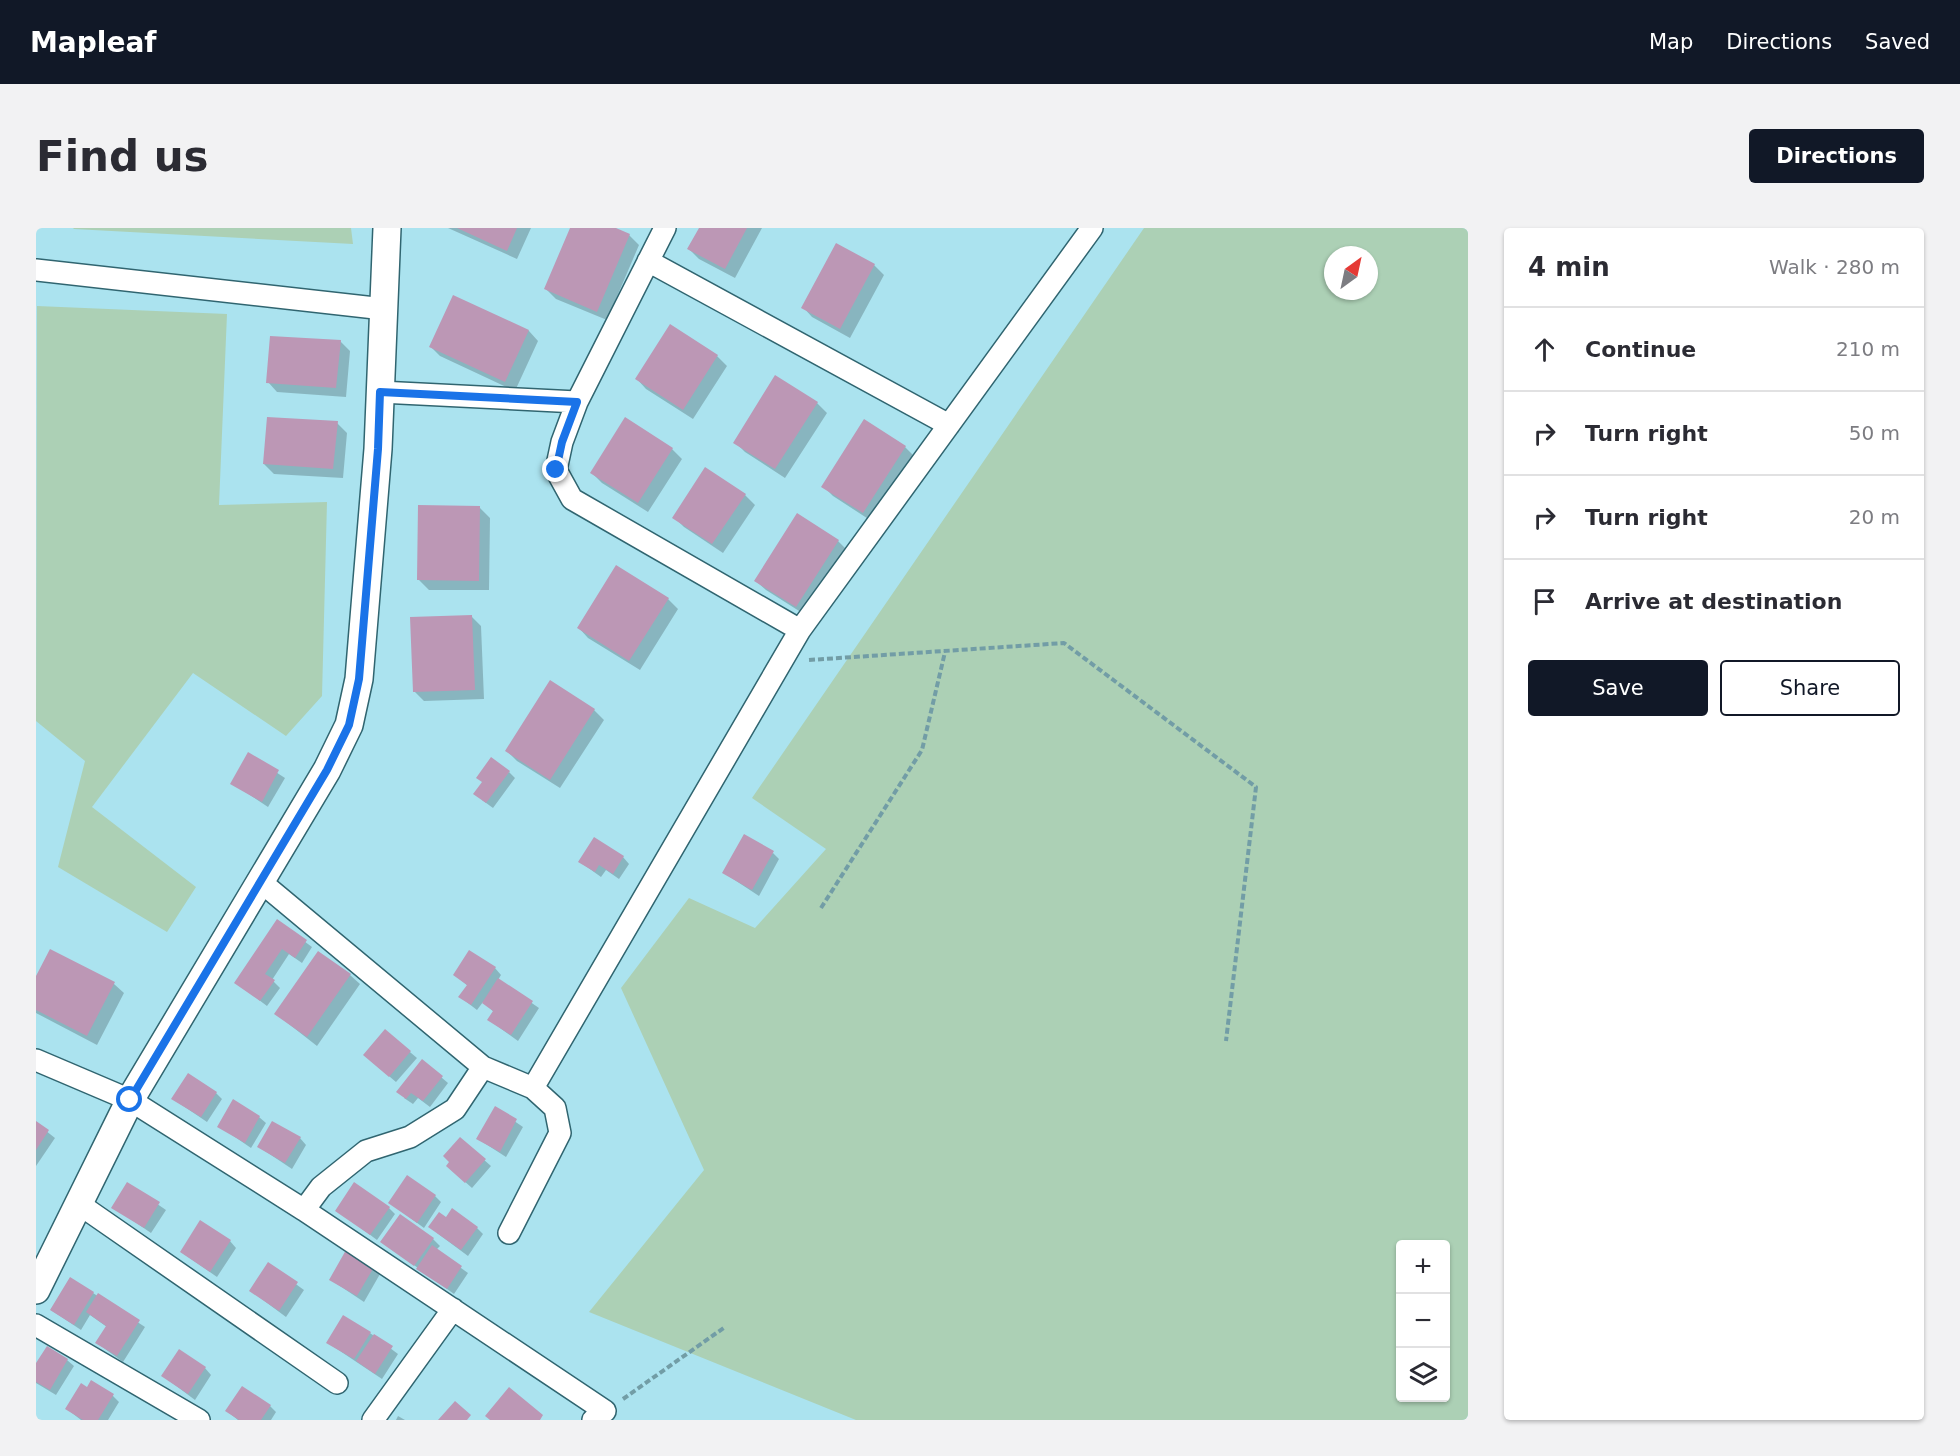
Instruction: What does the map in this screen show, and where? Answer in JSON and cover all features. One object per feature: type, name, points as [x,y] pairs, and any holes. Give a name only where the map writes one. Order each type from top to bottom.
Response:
[{"type":"street","points":[[36,1290],[130,1100],[327,770],[349,725],[359,679],[378,449],[387,228]]},
{"type":"street","points":[[665,228],[577,402],[562,442],[556,470],[572,499],[800,630]]},
{"type":"street","points":[[533,1088],[800,630],[1092,228]]},
{"type":"street","points":[[648,261],[949,425]]},
{"type":"street","points":[[36,270],[384,309]]},
{"type":"street","points":[[380,392],[577,402]]},
{"type":"street","points":[[261,882],[483,1067],[533,1088],[555,1108],[560,1133],[509,1233]]},
{"type":"street","points":[[36,1060],[130,1100],[304,1210],[453,1309],[599,1416]]},
{"type":"street","points":[[304,1210],[321,1187],[366,1151],[410,1137],[455,1109],[483,1067]]},
{"type":"street","points":[[79,1204],[337,1383]]},
{"type":"street","points":[[373,1420],[453,1309]]},
{"type":"street","points":[[36,1324],[199,1420]]},
{"type":"path","points":[[781,662],[1064,644],[1256,787],[1226,1041]]},
{"type":"path","points":[[821,908],[922,750],[945,651]]},
{"type":"path","points":[[599,1416],[725,1327]]},
{"type":"green space","points":[[351,228],[353,244],[74,229]]},
{"type":"green space","points":[[1144,228],[1468,228],[1468,1420],[856,1420],[589,1312],[704,1170],[621,988],[689,898],[755,928],[826,849],[752,798]]},
{"type":"green space","points":[[37,306],[227,314],[219,505],[327,502],[322,696],[286,736],[193,673],[92,807],[196,887],[167,932],[58,867],[85,761],[36,721]]},
{"type":"building","points":[[457,228],[517,228],[507,251]]},
{"type":"building","points":[[570,228],[616,228],[630,234],[597,312],[544,289]]},
{"type":"building","points":[[699,228],[747,228],[725,269],[687,249]]},
{"type":"building","points":[[836,243],[875,264],[840,329],[801,308]]},
{"type":"building","points":[[453,295],[529,330],[505,382],[429,347]]},
{"type":"building","points":[[670,324],[718,355],[683,410],[635,379]]},
{"type":"building","points":[[270,336],[341,340],[336,388],[266,383]]},
{"type":"building","points":[[775,375],[818,402],[775,469],[733,443]]},
{"type":"building","points":[[267,417],[338,421],[333,469],[263,464]]},
{"type":"building","points":[[625,417],[673,448],[638,503],[590,473]]},
{"type":"building","points":[[864,419],[906,446],[863,513],[821,487]]},
{"type":"building","points":[[705,467],[746,494],[712,544],[672,518]]},
{"type":"building","points":[[418,505],[480,506],[479,581],[417,580]]},
{"type":"building","points":[[797,513],[839,540],[796,607],[754,581]]},
{"type":"building","points":[[616,565],[669,598],[629,661],[577,628]]},
{"type":"building","points":[[472,615],[475,690],[413,692],[410,617]]},
{"type":"building","points":[[550,680],[595,709],[550,780],[505,751]]},
{"type":"building","points":[[248,752],[279,770],[262,802],[230,784]]},
{"type":"building","points":[[491,757],[510,771],[486,803],[473,794],[482,782],[476,778]]},
{"type":"building","points":[[744,834],[774,851],[752,890],[722,873]]},
{"type":"building","points":[[594,837],[624,856],[613,874],[599,865],[595,872],[578,862]]},
{"type":"building","points":[[277,919],[307,940],[295,958],[282,949],[265,974],[275,980],[260,1001],[234,983]]},
{"type":"building","points":[[50,949],[115,982],[87,1036],[36,1010],[36,976]]},
{"type":"building","points":[[469,950],[496,967],[471,1005],[458,997],[467,985],[453,975]]},
{"type":"building","points":[[318,951],[351,974],[307,1037],[274,1014]]},
{"type":"building","points":[[498,978],[533,1001],[511,1035],[487,1020],[493,1011],[482,1003]]},
{"type":"building","points":[[385,1029],[411,1051],[389,1077],[363,1055]]},
{"type":"building","points":[[422,1059],[443,1076],[423,1101],[411,1093],[406,1099],[396,1092]]},
{"type":"building","points":[[188,1073],[217,1092],[201,1117],[171,1099]]},
{"type":"building","points":[[233,1099],[260,1116],[245,1143],[217,1127]]},
{"type":"building","points":[[495,1106],[517,1119],[500,1152],[476,1139]]},
{"type":"building","points":[[36,1121],[49,1130],[36,1150]]},
{"type":"building","points":[[272,1121],[301,1137],[285,1163],[257,1147]]},
{"type":"building","points":[[460,1137],[486,1159],[465,1183],[446,1166],[449,1162],[443,1156]]},
{"type":"building","points":[[407,1175],[436,1195],[417,1223],[388,1203]]},
{"type":"building","points":[[127,1182],[160,1202],[144,1228],[111,1208]]},
{"type":"building","points":[[354,1182],[390,1207],[370,1235],[335,1211]]},
{"type":"building","points":[[452,1208],[478,1227],[461,1250],[428,1227],[439,1212],[446,1217]]},
{"type":"building","points":[[400,1214],[434,1238],[414,1266],[380,1242]]},
{"type":"building","points":[[200,1220],[231,1240],[210,1272],[180,1252]]},
{"type":"building","points":[[432,1245],[462,1266],[447,1289],[416,1269]]},
{"type":"building","points":[[346,1250],[374,1267],[357,1296],[329,1280]]},
{"type":"building","points":[[268,1262],[298,1282],[279,1311],[249,1291]]},
{"type":"building","points":[[70,1277],[94,1292],[74,1325],[50,1310]]},
{"type":"building","points":[[98,1293],[140,1320],[117,1356],[95,1343],[106,1326],[86,1312]]},
{"type":"building","points":[[343,1315],[371,1332],[354,1359],[326,1343]]},
{"type":"building","points":[[374,1334],[393,1346],[375,1374],[356,1361]]},
{"type":"building","points":[[47,1346],[68,1359],[50,1390],[36,1382],[36,1363]]},
{"type":"building","points":[[179,1349],[206,1367],[188,1394],[161,1376]]},
{"type":"building","points":[[91,1380],[114,1394],[98,1420],[83,1420],[65,1409],[81,1383],[87,1387]]},
{"type":"building","points":[[242,1386],[271,1405],[261,1420],[239,1420],[225,1411]]},
{"type":"building","points":[[509,1387],[543,1415],[540,1420],[490,1420],[485,1416]]},
{"type":"building","points":[[455,1401],[471,1415],[467,1420],[438,1420]]},
{"type":"route","points":[[130,1100],[327,770],[349,725],[359,679],[378,449],[380,392],[577,402],[562,442],[556,470]]}]
